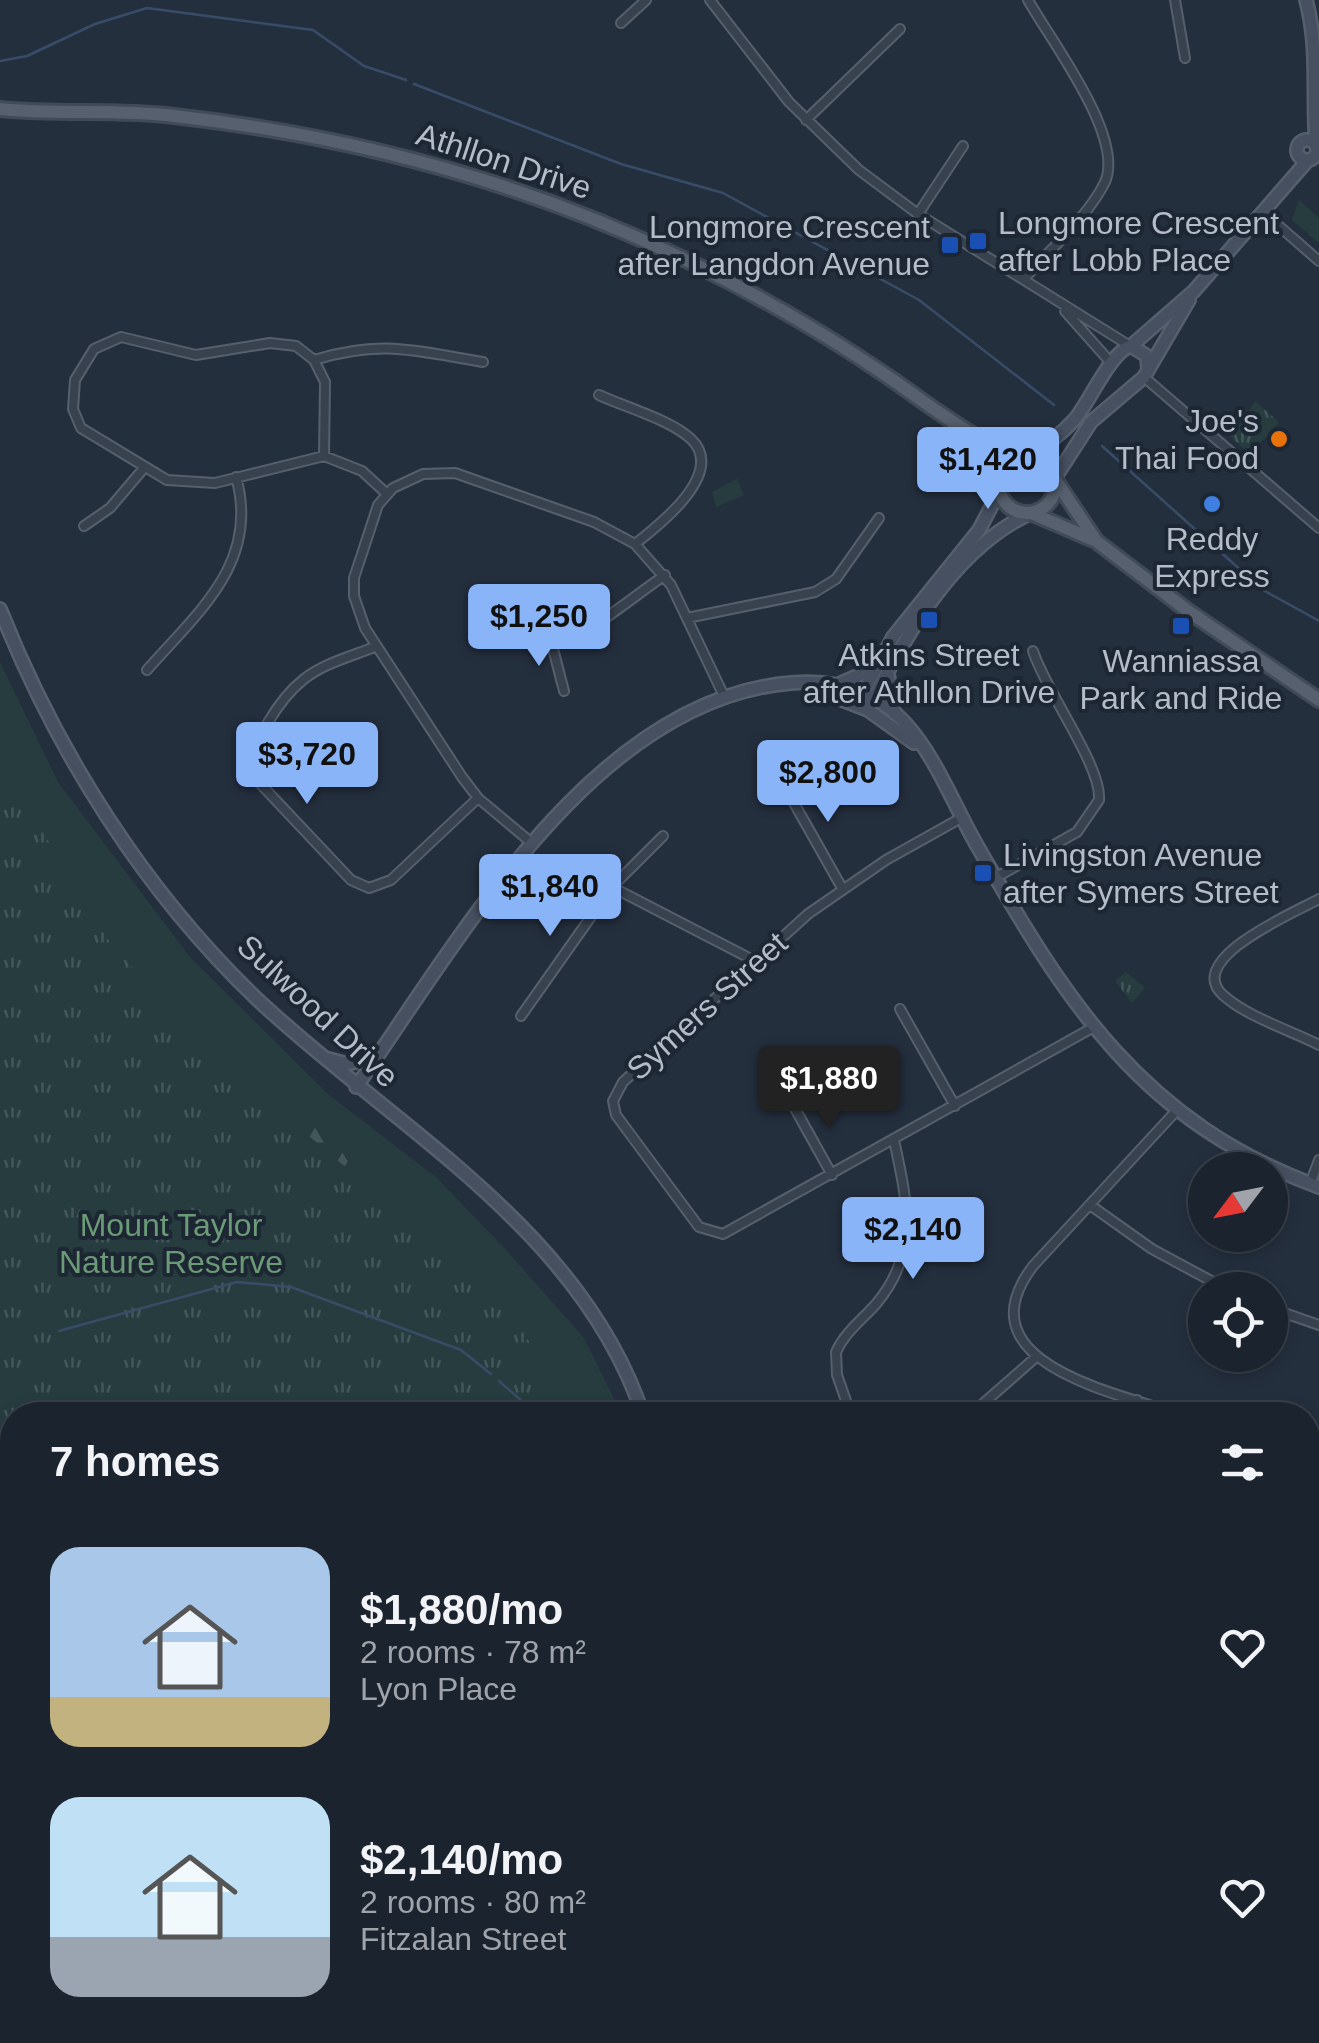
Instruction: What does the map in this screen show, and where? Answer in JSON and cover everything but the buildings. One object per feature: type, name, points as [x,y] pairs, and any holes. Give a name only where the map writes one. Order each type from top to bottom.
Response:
[{"type":"main road","name":"Athllon Drive","points":[[1,110],[172,115],[376,150],[544,200],[689,261],[835,342],[988,444],[1024,457]]},
{"type":"main road","name":"Athllon Drive","points":[[939,414],[978,457],[999,491]]},
{"type":"main road","points":[[1096,541],[1043,462],[1024,457],[1004,469],[999,491],[1010,508],[1096,541],[1319,700]]},
{"type":"main road","points":[[1030,513],[1051,501],[1055,478]]},
{"type":"street","points":[[621,24],[646,0]]},
{"type":"street","points":[[710,0],[806,120],[858,170],[918,214],[1144,352],[1144,376],[1319,528]]},
{"type":"street","points":[[1025,278],[1096,196],[1110,162],[1106,135],[1028,0]]},
{"type":"street","points":[[1175,0],[1185,58]]},
{"type":"street","points":[[1024,457],[1065,430],[1118,352],[1194,291],[1307,155],[1316,50],[1306,0]]},
{"type":"street","points":[[718,10],[727,2]]},
{"type":"street","points":[[806,120],[900,29]]},
{"type":"street","points":[[1307,155],[1315,156],[1317,145],[1312,106]]},
{"type":"street","points":[[918,214],[963,146]]},
{"type":"street","points":[[1263,212],[1319,261]]},
{"type":"street","points":[[1055,478],[1080,434],[1144,376],[1194,291]]},
{"type":"street","points":[[1060,304],[1112,364],[1122,382],[1144,376]]},
{"type":"street","points":[[324,456],[328,399],[314,360],[296,346],[284,343],[196,356],[132,337],[99,345],[75,380],[72,394],[78,422],[91,437],[144,468],[182,484],[236,477],[324,456],[362,471],[386,494]]},
{"type":"street","points":[[314,360],[362,346],[384,345],[483,362]]},
{"type":"street","points":[[600,395],[684,435],[700,453],[700,468],[677,510],[635,544]]},
{"type":"street","points":[[84,526],[110,508],[144,468]]},
{"type":"street","points":[[533,844],[478,798],[357,613],[354,578],[372,517],[386,494],[423,474],[454,474],[594,522],[635,544],[665,575],[723,694]]},
{"type":"street","points":[[147,670],[204,606],[236,552],[245,520],[236,477]]},
{"type":"street","points":[[866,701],[909,612],[979,530],[999,491]]},
{"type":"street","points":[[356,1087],[533,844],[627,753],[723,694],[785,683],[839,684],[882,669],[926,609],[986,541],[1030,513]]},
{"type":"street","points":[[687,618],[816,592],[836,578],[880,518]]},
{"type":"street","points":[[480,609],[527,632],[550,637],[572,635],[665,575]]},
{"type":"street","name":"Sulwood Drive","points":[[0,609],[27,673],[83,778],[148,873],[253,995],[505,1211],[553,1260],[606,1333],[637,1402]]},
{"type":"street","points":[[550,637],[564,691]]},
{"type":"street","points":[[377,646],[315,671],[298,684],[255,748],[252,775],[351,880],[368,888],[391,880],[478,798]]},
{"type":"street","points":[[995,878],[1078,832],[1100,800],[1097,778],[1043,682],[1033,651]]},
{"type":"street","points":[[882,669],[894,713]]},
{"type":"street","points":[[785,683],[866,701],[894,713],[916,738],[1046,966],[1092,1028],[1178,1109],[1242,1151],[1314,1185],[1319,1160]]},
{"type":"street","points":[[839,684],[907,736],[931,765]]},
{"type":"street","points":[[781,780],[842,888]]},
{"type":"street","name":"Symers Street","points":[[961,818],[842,888],[755,961],[623,1082],[613,1101],[616,1115],[698,1227],[714,1234],[732,1231],[1092,1028]]},
{"type":"street","points":[[521,1016],[612,888],[663,836]]},
{"type":"street","points":[[612,888],[755,961]]},
{"type":"street","points":[[1319,899],[1230,950],[1215,972],[1219,991],[1226,997],[1319,1045]]},
{"type":"street","points":[[900,1009],[955,1106]]},
{"type":"street","points":[[321,1057],[355,1064],[378,1056]]},
{"type":"street","points":[[793,1105],[832,1175]]},
{"type":"street","points":[[1143,1402],[1059,1372],[1035,1358],[1018,1332],[1018,1288],[1178,1109]]},
{"type":"street","points":[[847,1402],[835,1364],[836,1352],[890,1286],[907,1246],[908,1204],[894,1140]]},
{"type":"street","points":[[1090,1205],[1152,1249],[1195,1272]]},
{"type":"street","points":[[1288,1314],[1319,1324]]},
{"type":"street","points":[[985,1402],[1035,1358]]},
{"type":"green space","points":[[1299,200],[1319,218],[1319,243],[1292,220]]},
{"type":"green space","points":[[1255,401],[1279,422],[1250,454],[1227,434],[1244,420]]},
{"type":"green space","points":[[737,479],[744,495],[716,507],[712,492]]},
{"type":"green space","name":"Mount Taylor Nature Reserve","points":[[0,662],[58,782],[190,957],[328,1094],[437,1178],[507,1251],[584,1338],[616,1402],[0,1402]]},
{"type":"green space","name":"Mount Taylor Nature Reserve","points":[[0,759],[18,795],[99,918],[105,936],[196,1040],[503,1301],[566,1402],[0,1402]]},
{"type":"green space","points":[[1126,972],[1145,988],[1132,1003],[1115,981]]},
{"type":"green space","points":[[309,1120],[334,1130],[356,1151],[322,1196],[309,1153]]},
{"type":"waterway","points":[[0,61],[27,56],[95,24],[147,8],[313,30],[364,66],[406,80]]},
{"type":"waterway","points":[[414,84],[621,164],[723,193],[919,300],[1054,405]]},
{"type":"waterway","points":[[1102,446],[1263,590],[1319,621]]},
{"type":"waterway","points":[[59,1331],[237,1282],[291,1287],[461,1350],[491,1374]]},
{"type":"waterway","points":[[499,1381],[523,1402]]},
{"type":"place","name":"Longmore Crescent after Lobb Place","points":[[978,241]]},
{"type":"place","name":"Longmore Crescent after Langdon Avenue","points":[[950,245]]},
{"type":"place","name":"Joe's Thai Food","points":[[1279,439]]},
{"type":"place","name":"Reddy Express","points":[[1212,504]]},
{"type":"place","name":"Atkins Street after Athllon Drive","points":[[929,620]]},
{"type":"place","name":"Wanniassa Park and Ride","points":[[1181,626]]},
{"type":"place","name":"Livingston Avenue after Symers Street","points":[[983,873]]}]
